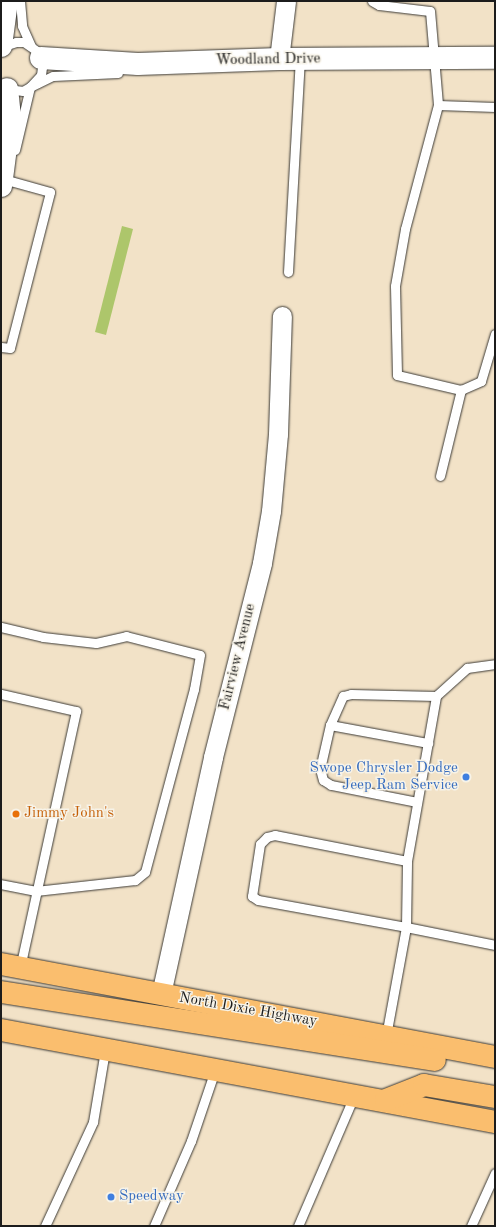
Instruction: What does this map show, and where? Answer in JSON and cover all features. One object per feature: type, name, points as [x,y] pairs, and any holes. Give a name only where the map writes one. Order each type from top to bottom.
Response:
[{"type":"main road","name":"North Dixie Highway","points":[[10,965],[493,1056]]},
{"type":"main road","points":[[1,992],[464,1064],[493,1056]]},
{"type":"main road","points":[[1,1030],[354,1094],[495,1122]]},
{"type":"main road","points":[[386,1100],[424,1085],[495,1097]]},
{"type":"street","points":[[1,47],[7,1]]},
{"type":"street","points":[[279,59],[286,1]]},
{"type":"street","name":"Woodland Drive","points":[[36,52],[138,64],[300,58],[495,58]]},
{"type":"street","points":[[2,181],[10,117],[4,87]]},
{"type":"street","name":"Fairview Avenue","points":[[161,994],[212,758],[262,563],[270,518],[278,434],[282,316]]},
{"type":"lane","points":[[1,347],[10,348],[50,192],[2,181],[14,157],[30,87],[41,75],[36,52],[22,26],[20,1]]},
{"type":"lane","points":[[372,1],[379,5],[430,11],[438,105],[405,229],[395,286],[397,375],[461,390],[481,381],[495,334]]},
{"type":"lane","points":[[1,47],[16,42],[36,52]]},
{"type":"lane","points":[[288,272],[300,58]]},
{"type":"lane","points":[[4,87],[23,91],[53,76],[117,73],[138,64]]},
{"type":"lane","points":[[438,105],[495,107]]},
{"type":"lane","points":[[440,476],[461,390]]},
{"type":"lane","points":[[1,627],[43,637],[96,643],[126,636],[200,655],[194,689],[145,872],[135,880],[36,892],[1,884]]},
{"type":"lane","points":[[386,1036],[406,927],[407,862],[436,696],[467,668],[495,664]]},
{"type":"lane","points":[[1,694],[76,711],[36,892],[10,965]]},
{"type":"lane","points":[[417,802],[331,785],[323,780],[320,769],[330,725],[343,696],[436,696]]},
{"type":"lane","points":[[330,725],[428,743]]},
{"type":"lane","points":[[407,862],[275,835],[267,836],[260,844],[251,889],[252,896],[258,900],[495,945]]},
{"type":"lane","points":[[45,1226],[93,1122],[105,1050]]},
{"type":"lane","points":[[154,1226],[191,1141],[215,1070]]},
{"type":"lane","points":[[298,1226],[354,1094]]},
{"type":"lane","points":[[471,1226],[495,1173]]},
{"type":"green space","points":[[122,226],[133,229],[106,335],[95,332]]},
{"type":"place","name":"Swope Chrysler Dodge Jeep Ram Service","points":[[466,777]]},
{"type":"place","name":"Jimmy John's","points":[[16,814]]},
{"type":"place","name":"Speedway","points":[[111,1197]]}]
